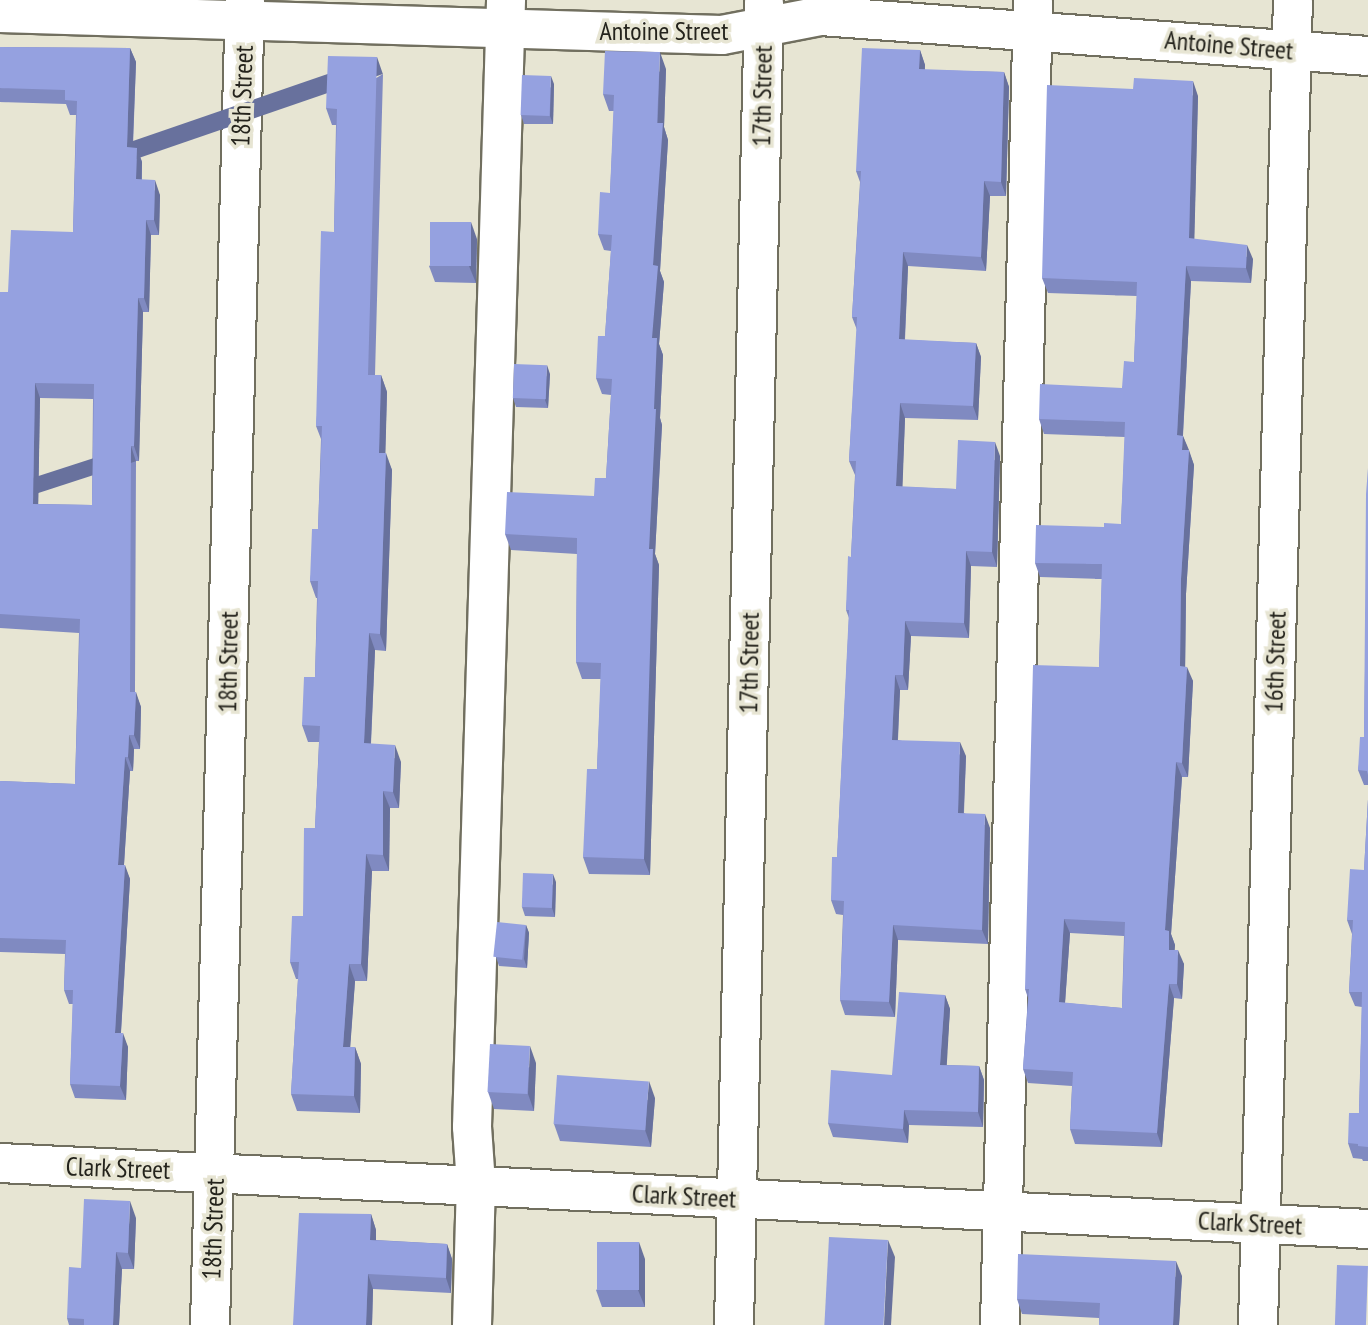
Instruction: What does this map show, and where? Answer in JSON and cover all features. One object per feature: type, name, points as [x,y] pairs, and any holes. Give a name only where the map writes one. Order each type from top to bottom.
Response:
[{"type":"street","name":"16th Street","points":[[1258,1325],[1293,0]]},
{"type":"street","name":"Antoine Street","points":[[0,13],[245,10],[506,14],[722,35],[764,14],[1032,15],[1291,51],[1368,56]]},
{"type":"street","name":"18th Street","points":[[210,1325],[245,10]]},
{"type":"street","points":[[472,1325],[476,1184],[472,1113],[506,14]]},
{"type":"street","name":"17th Street","points":[[734,1325],[764,14]]},
{"type":"street","points":[[1000,1325],[1032,15]]},
{"type":"street","name":"Clark Street","points":[[0,1163],[214,1171],[737,1199],[1368,1228]]},
{"type":"building","points":[[0,47],[130,48],[127,147],[137,148],[136,179],[155,180],[154,220],[146,220],[144,298],[138,298],[134,446],[131,446],[130,692],[136,692],[134,735],[129,735],[128,757],[125,757],[118,865],[125,865],[115,1033],[123,1033],[120,1086],[70,1084],[73,990],[64,990],[66,940],[0,938],[0,781],[75,784],[80,619],[0,614],[0,292],[8,292],[11,230],[73,232],[77,101],[65,100],[65,90],[0,88]],"holes":[[[35,383],[94,384],[92,505],[33,504]]]},
{"type":"building","points":[[862,48],[920,50],[919,69],[1004,72],[1001,182],[984,181],[981,257],[903,252],[899,339],[976,343],[973,406],[900,403],[896,486],[956,489],[958,440],[995,442],[992,552],[966,551],[964,623],[905,621],[903,675],[895,675],[892,740],[960,742],[958,813],[985,814],[982,930],[893,925],[889,1002],[840,1000],[844,901],[831,900],[832,857],[837,857],[849,610],[846,610],[848,556],[851,557],[856,461],[849,461],[857,317],[852,317],[861,171],[856,171]]},
{"type":"building","points":[[605,51],[660,52],[657,123],[663,123],[653,265],[658,266],[652,338],[657,338],[656,409],[649,549],[653,549],[644,859],[583,857],[587,769],[597,769],[601,663],[576,662],[577,538],[505,534],[507,492],[594,496],[595,478],[606,478],[612,379],[596,378],[598,336],[605,336],[612,235],[598,234],[600,192],[610,193],[614,95],[603,94]]},
{"type":"building","points":[[328,56],[377,57],[368,375],[381,375],[379,453],[386,453],[380,634],[369,633],[364,743],[395,745],[393,792],[383,791],[383,855],[366,854],[361,964],[349,964],[343,1047],[355,1047],[354,1096],[291,1094],[299,962],[290,962],[292,916],[303,916],[304,828],[315,828],[320,726],[302,725],[304,677],[315,677],[318,581],[310,581],[312,529],[318,529],[322,426],[316,426],[321,231],[334,232],[337,109],[326,108]]},
{"type":"building","points":[[522,75],[551,76],[550,116],[521,115]]},
{"type":"building","points":[[1134,78],[1193,81],[1189,238],[1247,245],[1246,268],[1186,266],[1177,435],[1183,436],[1182,450],[1189,450],[1181,579],[1180,666],[1187,667],[1182,763],[1176,762],[1165,930],[1169,931],[1169,950],[1178,950],[1177,984],[1169,984],[1157,1133],[1070,1129],[1073,1072],[1023,1069],[1029,989],[1025,989],[1033,665],[1099,667],[1102,564],[1035,563],[1036,525],[1104,527],[1104,523],[1121,524],[1125,422],[1039,419],[1040,384],[1122,388],[1124,361],[1134,362],[1137,282],[1042,278],[1047,85],[1133,89]],"holes":[[[1064,919],[1125,922],[1122,1008],[1059,1002]]]},
{"type":"building","points":[[430,222],[471,222],[471,266],[430,266]]},
{"type":"building","points":[[514,364],[547,365],[546,399],[513,398]]},
{"type":"building","points":[[1368,468],[1368,775],[1367,771],[1358,770],[1360,737],[1364,737]]},
{"type":"building","points":[[1368,799],[1368,1147],[1348,1143],[1349,1113],[1359,1113],[1362,992],[1349,992],[1353,920],[1347,920],[1350,869],[1364,870]]},
{"type":"building","points":[[523,873],[553,874],[552,908],[522,907]]},
{"type":"building","points":[[497,922],[526,925],[522,960],[493,957]]},
{"type":"building","points":[[899,992],[945,995],[940,1065],[979,1066],[978,1112],[904,1110],[903,1129],[828,1123],[831,1070],[892,1075]]},
{"type":"building","points":[[490,1044],[530,1046],[527,1094],[487,1092]]},
{"type":"building","points":[[557,1075],[649,1081],[645,1130],[554,1124]]},
{"type":"building","points":[[84,1199],[130,1201],[128,1253],[116,1252],[113,1325],[84,1325],[84,1319],[67,1318],[69,1267],[81,1268]]},
{"type":"building","points":[[299,1213],[371,1214],[370,1240],[447,1244],[446,1278],[368,1274],[366,1325],[293,1325]]},
{"type":"building","points":[[829,1237],[888,1240],[883,1325],[824,1325]]},
{"type":"building","points":[[597,1242],[639,1242],[639,1290],[597,1290]]},
{"type":"building","points":[[1018,1254],[1176,1261],[1173,1325],[1099,1325],[1100,1303],[1017,1299]]},
{"type":"building","points":[[1337,1265],[1368,1266],[1366,1325],[1335,1325]]}]
